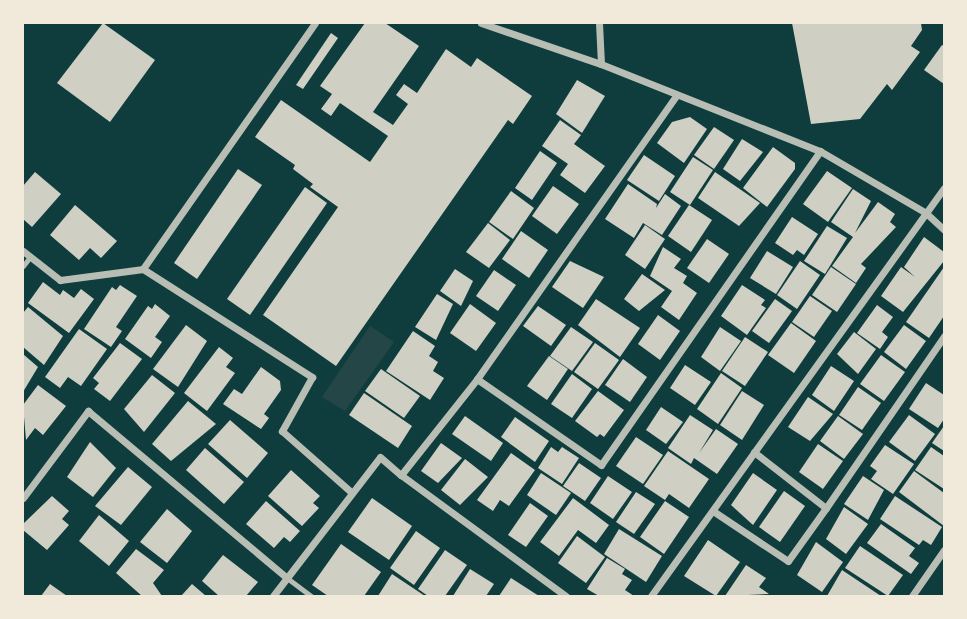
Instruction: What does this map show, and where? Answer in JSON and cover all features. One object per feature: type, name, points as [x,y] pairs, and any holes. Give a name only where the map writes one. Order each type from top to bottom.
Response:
[{"type":"street","points":[[144,269],[316,23]]},
{"type":"street","points":[[481,23],[601,64],[820,151],[926,213],[944,230]]},
{"type":"street","points":[[598,23],[601,64]]},
{"type":"street","points":[[401,475],[477,379],[676,96]]},
{"type":"street","points":[[477,379],[601,465],[820,151]]},
{"type":"street","points":[[651,596],[944,188]]},
{"type":"street","points":[[23,251],[60,280],[144,269],[313,377],[282,431],[351,492]]},
{"type":"street","points":[[713,511],[788,561],[944,336]]},
{"type":"street","points":[[23,498],[88,411],[287,578]]},
{"type":"street","points":[[754,452],[825,508]]},
{"type":"street","points":[[273,596],[380,457],[566,596]]},
{"type":"street","points":[[912,596],[944,550]]},
{"type":"lane","points":[[23,266],[30,257]]},
{"type":"lane","points":[[287,578],[311,596]]},
{"type":"shaded area","points":[[370,326],[394,342],[345,411],[322,397]]},
{"type":"building","points":[[103,23],[155,60],[110,122],[57,83]]},
{"type":"building","points":[[365,23],[385,23],[419,46],[373,112],[393,125],[408,104],[396,95],[404,84],[417,93],[446,49],[471,67],[477,58],[532,96],[513,124],[508,120],[336,366],[263,315],[338,207],[310,187],[313,184],[293,169],[295,165],[255,137],[281,100],[370,162],[388,136],[340,103],[331,116],[321,109],[332,94],[320,86]]},
{"type":"building","points":[[792,23],[921,23],[922,30],[911,46],[920,52],[892,90],[887,84],[860,119],[811,124]]},
{"type":"building","points":[[331,33],[338,38],[303,89],[296,85]]},
{"type":"building","points":[[942,45],[944,46],[944,84],[924,70]]},
{"type":"building","points":[[577,80],[605,96],[582,133],[556,114]]},
{"type":"building","points":[[690,117],[707,129],[684,163],[657,143],[672,122]]},
{"type":"building","points":[[560,120],[581,135],[574,144],[605,166],[585,193],[560,175],[568,164],[542,146]]},
{"type":"building","points":[[714,127],[734,140],[714,169],[694,155]]},
{"type":"building","points":[[742,139],[763,152],[740,181],[723,169]]},
{"type":"building","points":[[773,147],[795,163],[795,169],[767,207],[743,188]]},
{"type":"building","points":[[540,151],[557,163],[532,200],[515,188]]},
{"type":"building","points":[[644,155],[675,176],[659,201],[627,180]]},
{"type":"building","points":[[693,157],[713,170],[690,205],[670,192]]},
{"type":"building","points":[[238,169],[262,185],[197,279],[174,263]]},
{"type":"building","points":[[827,171],[852,188],[828,222],[803,204]]},
{"type":"building","points":[[35,172],[61,194],[32,227],[23,219],[23,186]]},
{"type":"building","points":[[715,172],[760,203],[739,226],[698,198]]},
{"type":"building","points":[[628,184],[657,204],[656,208],[665,194],[681,206],[662,235],[643,223],[634,238],[605,219]]},
{"type":"building","points":[[553,186],[579,204],[557,234],[532,216]]},
{"type":"building","points":[[305,187],[327,203],[250,315],[227,299]]},
{"type":"building","points":[[853,189],[871,201],[855,233],[878,202],[895,214],[890,222],[896,227],[861,264],[866,268],[856,283],[832,266],[853,237],[831,222]]},
{"type":"building","points":[[511,191],[534,208],[513,239],[489,222]]},
{"type":"building","points":[[75,205],[117,241],[101,258],[90,248],[79,260],[50,235]]},
{"type":"building","points":[[689,205],[712,220],[691,252],[668,236]]},
{"type":"building","points":[[792,217],[818,234],[804,255],[797,250],[793,255],[775,243]]},
{"type":"building","points":[[488,223],[510,240],[489,268],[466,252]]},
{"type":"building","points":[[645,225],[665,239],[645,269],[625,255]]},
{"type":"building","points":[[827,226],[847,238],[825,274],[804,261]]},
{"type":"building","points":[[521,231],[548,250],[529,278],[502,259]]},
{"type":"building","points":[[924,237],[944,252],[944,261],[903,312],[881,296],[901,267],[915,277],[904,267]]},
{"type":"building","points":[[707,239],[729,254],[709,283],[687,268]]},
{"type":"building","points":[[663,247],[681,259],[674,268],[687,276],[683,283],[697,293],[679,320],[661,307],[672,291],[650,276]]},
{"type":"building","points":[[767,251],[793,267],[776,294],[750,278]]},
{"type":"building","points":[[570,261],[604,277],[583,308],[552,287]]},
{"type":"building","points":[[800,261],[820,275],[797,309],[777,295]]},
{"type":"building","points":[[831,267],[856,284],[837,312],[812,295]]},
{"type":"building","points":[[944,267],[944,316],[929,338],[906,322]]},
{"type":"building","points":[[455,269],[473,281],[461,306],[440,291]]},
{"type":"building","points":[[494,270],[516,285],[498,311],[476,296]]},
{"type":"building","points":[[642,274],[665,290],[639,311],[624,299]]},
{"type":"building","points":[[43,282],[60,295],[63,290],[74,298],[81,289],[94,299],[69,333],[28,303]]},
{"type":"building","points":[[120,285],[137,296],[116,327],[122,331],[111,347],[84,329],[112,287],[116,290]]},
{"type":"building","points":[[742,285],[765,300],[761,305],[766,308],[747,335],[721,316]]},
{"type":"building","points":[[437,294],[453,304],[436,340],[415,327]]},
{"type":"building","points":[[810,296],[832,311],[814,337],[792,322]]},
{"type":"building","points":[[596,299],[640,328],[620,357],[578,325]]},
{"type":"building","points":[[775,299],[792,311],[769,343],[752,331]]},
{"type":"building","points":[[155,304],[170,316],[155,337],[162,342],[151,358],[125,339],[148,306],[152,309]]},
{"type":"building","points":[[470,304],[496,323],[476,351],[450,333]]},
{"type":"building","points":[[877,305],[893,317],[882,332],[888,337],[880,349],[857,333]]},
{"type":"building","points":[[538,306],[566,325],[551,346],[523,326]]},
{"type":"building","points":[[28,307],[63,336],[44,365],[23,347],[23,313]]},
{"type":"building","points":[[658,315],[680,331],[660,360],[638,344]]},
{"type":"building","points":[[791,323],[816,341],[794,373],[768,355]]},
{"type":"building","points":[[186,325],[207,341],[178,387],[153,369]]},
{"type":"building","points":[[904,325],[926,341],[906,369],[884,352]]},
{"type":"building","points":[[571,327],[593,342],[572,371],[550,356]]},
{"type":"building","points":[[720,327],[741,341],[720,371],[701,357]]},
{"type":"building","points":[[79,329],[107,349],[81,386],[68,377],[60,388],[45,377]]},
{"type":"building","points":[[413,331],[435,346],[429,356],[438,362],[433,371],[444,378],[430,400],[386,371]]},
{"type":"building","points":[[854,332],[876,349],[858,374],[837,354]]},
{"type":"building","points":[[745,337],[768,352],[745,386],[722,371]]},
{"type":"building","points":[[120,343],[142,359],[110,401],[94,389],[99,383],[93,378]]},
{"type":"building","points":[[595,343],[619,360],[598,389],[574,372]]},
{"type":"building","points":[[219,347],[233,358],[226,367],[235,373],[207,411],[184,393]]},
{"type":"building","points":[[23,354],[38,367],[23,392]]},
{"type":"building","points":[[881,355],[905,372],[884,401],[860,384]]},
{"type":"building","points":[[549,356],[568,369],[547,400],[527,386]]},
{"type":"building","points":[[623,359],[647,377],[630,402],[605,385]]},
{"type":"building","points":[[685,365],[711,382],[695,405],[670,388]]},
{"type":"building","points":[[831,366],[854,381],[834,411],[812,395]]},
{"type":"building","points":[[261,367],[280,381],[281,390],[264,414],[269,418],[261,429],[223,404],[234,389],[242,394]]},
{"type":"building","points":[[381,369],[420,396],[404,418],[365,391]]},
{"type":"building","points":[[721,373],[742,388],[718,424],[697,409]]},
{"type":"building","points":[[572,374],[592,389],[572,418],[551,404]]},
{"type":"building","points":[[152,375],[175,393],[144,432],[124,409]]},
{"type":"building","points":[[926,383],[944,395],[944,419],[938,428],[909,409]]},
{"type":"building","points":[[38,385],[66,406],[43,435],[35,428],[26,440],[23,405]]},
{"type":"building","points":[[858,387],[881,403],[862,430],[839,415]]},
{"type":"building","points":[[598,391],[624,410],[604,437],[600,434],[597,437],[575,421]]},
{"type":"building","points":[[742,391],[764,405],[742,440],[720,425]]},
{"type":"building","points":[[364,393],[412,426],[398,448],[349,415]]},
{"type":"building","points":[[808,397],[833,414],[810,441],[788,427]]},
{"type":"building","points":[[188,401],[216,424],[171,461],[152,444]]},
{"type":"building","points":[[661,407],[683,422],[666,444],[646,430]]},
{"type":"building","points":[[690,415],[713,430],[699,453],[716,429],[738,444],[717,474],[694,458],[691,464],[668,448]]},
{"type":"building","points":[[909,415],[935,434],[915,461],[889,442]]},
{"type":"building","points":[[465,416],[503,443],[491,461],[452,434]]},
{"type":"building","points":[[838,416],[863,434],[844,459],[820,441]]},
{"type":"building","points":[[515,417],[549,441],[535,462],[501,437]]},
{"type":"building","points":[[230,420],[268,453],[247,478],[208,444]]},
{"type":"building","points":[[944,426],[944,451],[932,443]]},
{"type":"building","points":[[636,437],[663,455],[643,484],[616,466]]},
{"type":"building","points":[[90,442],[116,468],[93,497],[67,477]]},
{"type":"building","points":[[441,443],[462,458],[438,483],[421,471]]},
{"type":"building","points":[[818,444],[843,461],[823,489],[799,472]]},
{"type":"building","points":[[885,445],[914,464],[893,494],[871,479],[877,471],[870,466]]},
{"type":"building","points":[[551,447],[558,452],[562,447],[579,458],[562,484],[538,468]]},
{"type":"building","points":[[931,447],[944,456],[944,489],[915,470]]},
{"type":"building","points":[[205,448],[244,482],[224,504],[186,470]]},
{"type":"building","points":[[668,451],[709,479],[689,508],[669,494],[665,500],[644,486]]},
{"type":"building","points":[[511,453],[535,470],[509,506],[500,500],[493,511],[477,500]]},
{"type":"building","points":[[465,459],[488,477],[460,505],[441,490]]},
{"type":"building","points":[[579,463],[601,478],[585,501],[563,486]]},
{"type":"building","points":[[128,467],[152,487],[121,525],[95,506]]},
{"type":"building","points":[[291,470],[320,496],[313,503],[319,508],[302,526],[268,496]]},
{"type":"building","points":[[914,471],[944,493],[944,526],[899,492]]},
{"type":"building","points":[[541,473],[571,493],[556,515],[527,495]]},
{"type":"building","points":[[753,473],[777,490],[753,525],[731,505]]},
{"type":"building","points":[[608,476],[632,492],[613,519],[590,503]]},
{"type":"building","points":[[863,476],[884,490],[868,520],[844,504]]},
{"type":"building","points":[[784,491],[805,506],[780,542],[759,527]]},
{"type":"building","points":[[636,492],[655,504],[634,534],[616,522]]},
{"type":"building","points":[[52,496],[69,511],[62,519],[69,525],[47,550],[23,530],[23,524]]},
{"type":"building","points":[[895,496],[942,527],[931,545],[923,540],[919,545],[880,519]]},
{"type":"building","points":[[372,498],[412,526],[389,560],[348,532]]},
{"type":"building","points":[[573,498],[609,525],[596,543],[578,530],[559,556],[540,542]]},
{"type":"building","points":[[266,501],[300,531],[290,542],[284,537],[274,548],[246,524]]},
{"type":"building","points":[[665,501],[689,517],[664,554],[640,537]]},
{"type":"building","points":[[530,503],[548,516],[526,547],[508,535]]},
{"type":"building","points":[[844,507],[868,524],[846,554],[826,539]]},
{"type":"building","points":[[167,509],[192,531],[167,563],[140,542]]},
{"type":"building","points":[[99,515],[129,541],[109,566],[79,541]]},
{"type":"building","points":[[881,524],[915,548],[909,556],[919,563],[911,574],[867,543]]},
{"type":"building","points":[[619,529],[662,556],[646,582],[604,554]]},
{"type":"building","points":[[416,531],[440,548],[414,585],[390,568]]},
{"type":"building","points":[[577,536],[605,557],[586,583],[558,563]]},
{"type":"building","points":[[708,540],[740,562],[716,596],[684,576]]},
{"type":"building","points":[[816,542],[843,562],[822,592],[797,575]]},
{"type":"building","points":[[341,544],[381,572],[364,596],[328,596],[312,585]]},
{"type":"building","points":[[860,546],[903,575],[888,596],[845,568]]},
{"type":"building","points":[[136,549],[164,570],[153,583],[162,596],[142,596],[116,573]]},
{"type":"building","points":[[445,550],[467,565],[445,596],[428,596],[418,589]]},
{"type":"building","points":[[223,555],[258,582],[246,596],[219,596],[202,581]]},
{"type":"building","points":[[607,558],[625,569],[622,574],[632,580],[625,590],[634,596],[599,596],[587,589]]},
{"type":"building","points":[[746,565],[766,578],[759,587],[769,594],[725,596]]},
{"type":"building","points":[[470,569],[494,584],[486,596],[453,596]]},
{"type":"building","points":[[842,570],[881,596],[827,596]]},
{"type":"building","points":[[392,574],[425,596],[378,596]]},
{"type":"building","points":[[511,578],[539,596],[499,596]]},
{"type":"building","points":[[50,584],[67,596],[41,596]]},
{"type":"building","points":[[192,584],[206,596],[181,596]]}]
